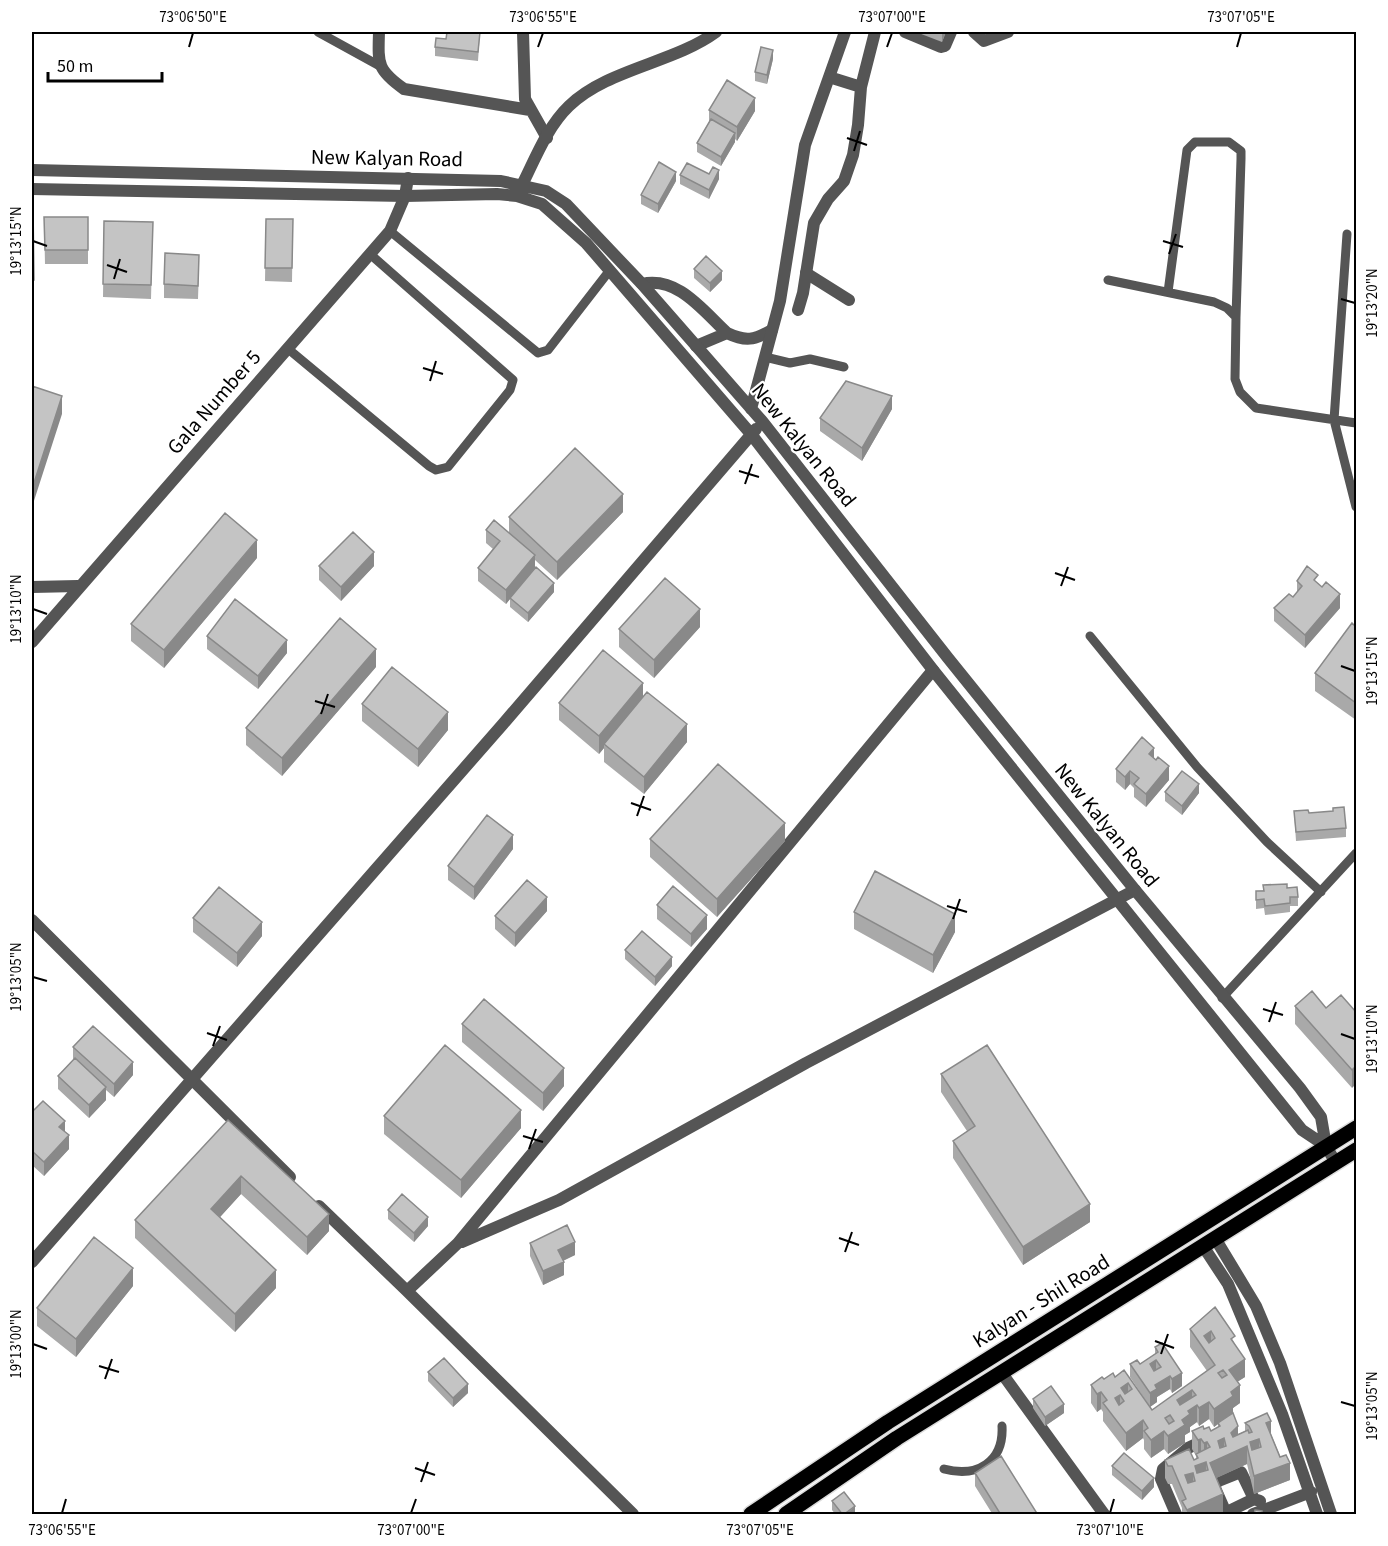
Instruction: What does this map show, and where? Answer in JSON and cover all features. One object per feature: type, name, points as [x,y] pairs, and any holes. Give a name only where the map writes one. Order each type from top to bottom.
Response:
[{"type":"main road","name":"Kalyan - Shil Road","points":[[751,1515],[888,1422],[1356,1128]]},
{"type":"main road","name":"Kalyan - Shil Road","points":[[786,1515],[897,1438],[1356,1150]]},
{"type":"street","points":[[379,32],[378,65],[388,78],[404,89],[530,110]]},
{"type":"street","points":[[523,32],[525,99],[547,138]]},
{"type":"street","points":[[32,189],[405,196],[497,194],[520,190],[555,123],[570,105],[594,88],[716,32]]},
{"type":"street","points":[[751,409],[772,330],[790,245],[805,146],[844,32]]},
{"type":"street","points":[[798,310],[814,223],[828,199],[844,181],[853,155],[861,87],[875,32]]},
{"type":"street","points":[[905,32],[941,47],[945,46],[951,32]]},
{"type":"street","points":[[974,32],[984,41],[1008,32]]},
{"type":"street","points":[[829,76],[861,87]]},
{"type":"street","name":"New Kalyan Road","points":[[32,170],[501,181],[520,190],[560,217],[610,270],[751,434],[933,670],[1119,898],[1302,1130],[1326,1146]]},
{"type":"street","name":"Gala Number 5","points":[[32,642],[78,586],[390,231],[405,196],[408,178]]},
{"type":"street","name":"New Kalyan Road","points":[[520,190],[546,191],[566,204],[642,284],[762,421],[940,649],[1222,998],[1300,1088],[1321,1117],[1326,1146],[1336,1163]]},
{"type":"street","points":[[790,245],[809,248]]},
{"type":"street","points":[[806,273],[849,300]]},
{"type":"street","points":[[642,284],[656,281],[682,290],[727,333],[742,340],[755,340],[772,330]]},
{"type":"street","points":[[696,346],[727,333]]},
{"type":"street","points":[[710,385],[722,375]]},
{"type":"street","points":[[32,1262],[510,715],[762,421]]},
{"type":"street","points":[[32,587],[78,586]]},
{"type":"street","points":[[406,1291],[458,1243],[933,670]]},
{"type":"street","points":[[458,1243],[559,1200],[806,1063],[1135,890]]},
{"type":"street","points":[[32,920],[190,1081],[633,1515]]},
{"type":"street","points":[[1209,1242],[1282,1414],[1311,1492],[1317,1515]]},
{"type":"street","points":[[1209,1242],[1256,1306],[1280,1363],[1331,1515]]},
{"type":"street","points":[[1001,1372],[1100,1506],[1104,1515]]},
{"type":"street","points":[[1176,1515],[1161,1473],[1164,1466],[1186,1457],[1213,1437]]},
{"type":"street","points":[[1254,1499],[1225,1514],[1215,1488],[1216,1482],[1241,1472],[1254,1499],[1262,1502],[1259,1512]]},
{"type":"street","points":[[1259,1512],[1311,1492]]},
{"type":"lane","points":[[318,32],[378,65]]},
{"type":"lane","points":[[1168,292],[1187,150],[1195,142],[1229,142],[1240,151],[1241,159],[1235,379],[1240,392],[1256,408],[1356,423]]},
{"type":"lane","points":[[390,231],[538,353],[548,350],[610,270]]},
{"type":"lane","points":[[1347,234],[1334,420],[1356,507]]},
{"type":"lane","points":[[287,348],[429,466],[436,470],[448,467],[510,390],[513,380],[370,254]]},
{"type":"lane","points":[[1108,280],[1214,302],[1227,308],[1236,318]]},
{"type":"lane","points":[[765,357],[790,363],[810,359],[844,367]]},
{"type":"lane","points":[[1090,636],[1197,767],[1267,842],[1321,892]]},
{"type":"lane","points":[[1222,998],[1356,853]]},
{"type":"lane","points":[[944,1469],[971,1472],[981,1468],[991,1460],[998,1448],[1003,1436],[1002,1426]]},
{"type":"building","points":[[447,32],[480,32],[478,52],[435,47],[436,38],[446,39]]},
{"type":"building","points":[[761,47],[773,50],[767,75],[755,72]]},
{"type":"building","points":[[727,80],[755,98],[737,127],[709,110]]},
{"type":"building","points":[[711,119],[735,133],[721,157],[697,143]]},
{"type":"building","points":[[659,162],[676,172],[658,204],[641,195]]},
{"type":"building","points":[[687,163],[709,174],[713,167],[719,170],[709,190],[680,175]]},
{"type":"building","points":[[33,207],[34,280],[32,280]]},
{"type":"building","points":[[44,217],[88,217],[88,250],[45,250]]},
{"type":"building","points":[[266,219],[293,219],[292,268],[265,268]]},
{"type":"building","points":[[104,221],[153,222],[151,285],[103,284]]},
{"type":"building","points":[[165,253],[199,255],[198,286],[164,284]]},
{"type":"building","points":[[706,256],[722,271],[710,283],[694,269]]},
{"type":"building","points":[[846,381],[892,396],[862,448],[820,418]]},
{"type":"building","points":[[32,386],[62,396],[32,489]]},
{"type":"building","points":[[575,448],[623,494],[557,562],[509,517]]},
{"type":"building","points":[[225,513],[257,540],[164,650],[131,624]]},
{"type":"building","points":[[494,520],[535,555],[506,590],[478,568],[500,541],[486,530]]},
{"type":"building","points":[[353,532],[374,552],[341,587],[319,566]]},
{"type":"building","points":[[1307,566],[1318,575],[1314,580],[1322,587],[1326,582],[1340,594],[1305,635],[1274,608],[1289,594],[1293,597],[1302,586],[1297,581]]},
{"type":"building","points":[[536,567],[554,583],[528,613],[510,598]]},
{"type":"building","points":[[665,578],[700,609],[654,660],[619,629]]},
{"type":"building","points":[[235,599],[287,640],[258,676],[207,636]]},
{"type":"building","points":[[340,618],[376,649],[282,758],[246,728]]},
{"type":"building","points":[[1352,623],[1356,627],[1356,703],[1315,673]]},
{"type":"building","points":[[603,650],[643,683],[599,736],[559,703]]},
{"type":"building","points":[[392,667],[448,712],[418,749],[362,704]]},
{"type":"building","points":[[647,692],[687,724],[644,777],[604,744]]},
{"type":"building","points":[[1142,737],[1154,748],[1149,754],[1156,760],[1158,757],[1169,766],[1146,794],[1134,784],[1139,778],[1130,771],[1125,777],[1116,769]]},
{"type":"building","points":[[718,764],[785,823],[717,899],[650,839]]},
{"type":"building","points":[[1182,771],[1199,784],[1182,806],[1165,792]]},
{"type":"building","points":[[1344,807],[1346,828],[1296,832],[1294,811],[1308,810],[1309,813],[1333,811],[1333,808]]},
{"type":"building","points":[[487,815],[513,835],[474,887],[448,866]]},
{"type":"building","points":[[875,871],[955,914],[933,955],[854,912]]},
{"type":"building","points":[[527,880],[547,897],[515,933],[495,916]]},
{"type":"building","points":[[1287,884],[1287,888],[1297,887],[1298,897],[1290,897],[1290,903],[1265,906],[1264,899],[1256,900],[1256,891],[1264,891],[1263,885]]},
{"type":"building","points":[[673,886],[707,915],[691,934],[657,905]]},
{"type":"building","points":[[219,887],[262,922],[237,953],[193,918]]},
{"type":"building","points":[[642,931],[672,957],[655,977],[625,950]]},
{"type":"building","points":[[1312,991],[1326,1008],[1341,995],[1356,1012],[1356,1066],[1352,1070],[1295,1006]]},
{"type":"building","points":[[484,999],[564,1068],[543,1093],[462,1024]]},
{"type":"building","points":[[93,1026],[133,1062],[114,1084],[73,1047]]},
{"type":"building","points":[[445,1045],[521,1110],[461,1180],[384,1116]]},
{"type":"building","points":[[987,1045],[1090,1204],[1023,1247],[953,1141],[975,1126],[941,1074]]},
{"type":"building","points":[[75,1058],[106,1087],[89,1105],[58,1076]]},
{"type":"building","points":[[43,1101],[65,1121],[59,1127],[69,1135],[44,1162],[32,1151],[32,1108],[34,1110]]},
{"type":"building","points":[[228,1120],[329,1214],[307,1237],[241,1176],[211,1209],[276,1270],[235,1314],[135,1220]]},
{"type":"building","points":[[402,1194],[428,1217],[414,1233],[388,1210]]},
{"type":"building","points":[[567,1225],[575,1242],[558,1250],[564,1262],[543,1271],[530,1243]]},
{"type":"building","points":[[94,1237],[133,1268],[76,1339],[37,1308]]},
{"type":"building","points":[[1215,1307],[1235,1336],[1231,1339],[1245,1359],[1229,1370],[1240,1385],[1231,1392],[1233,1396],[1214,1409],[1209,1402],[1199,1408],[1197,1405],[1188,1411],[1190,1414],[1182,1420],[1185,1425],[1168,1436],[1164,1431],[1151,1440],[1144,1431],[1148,1428],[1143,1420],[1126,1433],[1103,1403],[1107,1400],[1101,1392],[1097,1394],[1091,1385],[1102,1377],[1104,1379],[1113,1373],[1115,1377],[1124,1370],[1152,1410],[1215,1365],[1190,1329]],"holes":[[[1211,1331],[1215,1338],[1209,1343],[1204,1336]],[[1223,1370],[1227,1375],[1222,1378],[1218,1373]],[[1128,1383],[1132,1389],[1125,1394],[1121,1388]],[[1192,1390],[1196,1395],[1180,1405],[1177,1400]],[[1120,1395],[1124,1401],[1119,1405],[1115,1398]],[[1170,1415],[1174,1421],[1169,1424],[1165,1418]]]},
{"type":"building","points":[[1162,1343],[1182,1373],[1172,1379],[1170,1376],[1155,1385],[1157,1389],[1150,1393],[1130,1364],[1137,1360],[1140,1364],[1158,1352],[1155,1347]],"holes":[[[1156,1360],[1161,1367],[1154,1371],[1150,1364]]]},
{"type":"building","points":[[444,1358],[468,1384],[453,1398],[428,1372]]},
{"type":"building","points":[[1051,1386],[1064,1404],[1045,1417],[1033,1399]]},
{"type":"building","points":[[1233,1413],[1238,1426],[1231,1433],[1233,1437],[1248,1430],[1249,1433],[1252,1432],[1245,1423],[1267,1413],[1271,1421],[1266,1423],[1280,1457],[1286,1455],[1290,1463],[1254,1476],[1247,1446],[1210,1463],[1223,1494],[1187,1510],[1182,1501],[1186,1499],[1172,1466],[1168,1466],[1165,1460],[1189,1449],[1194,1460],[1198,1458],[1196,1454],[1210,1447],[1207,1442],[1198,1440],[1192,1431],[1203,1426],[1204,1429],[1209,1427],[1211,1431],[1220,1426],[1218,1423]],"holes":[[[1224,1438],[1226,1446],[1220,1448],[1218,1441]],[[1259,1439],[1261,1447],[1252,1450],[1250,1442]],[[1206,1462],[1208,1470],[1197,1473],[1195,1466]],[[1193,1473],[1195,1481],[1188,1483],[1185,1475]]]},
{"type":"building","points":[[1124,1453],[1154,1478],[1142,1491],[1112,1466]]},
{"type":"building","points":[[1001,1456],[1038,1515],[1001,1515],[975,1473]]},
{"type":"building","points":[[844,1492],[855,1506],[843,1515],[832,1501]]},
{"type":"building","points":[[1255,1510],[1262,1511],[1262,1515],[1254,1515]]}]
